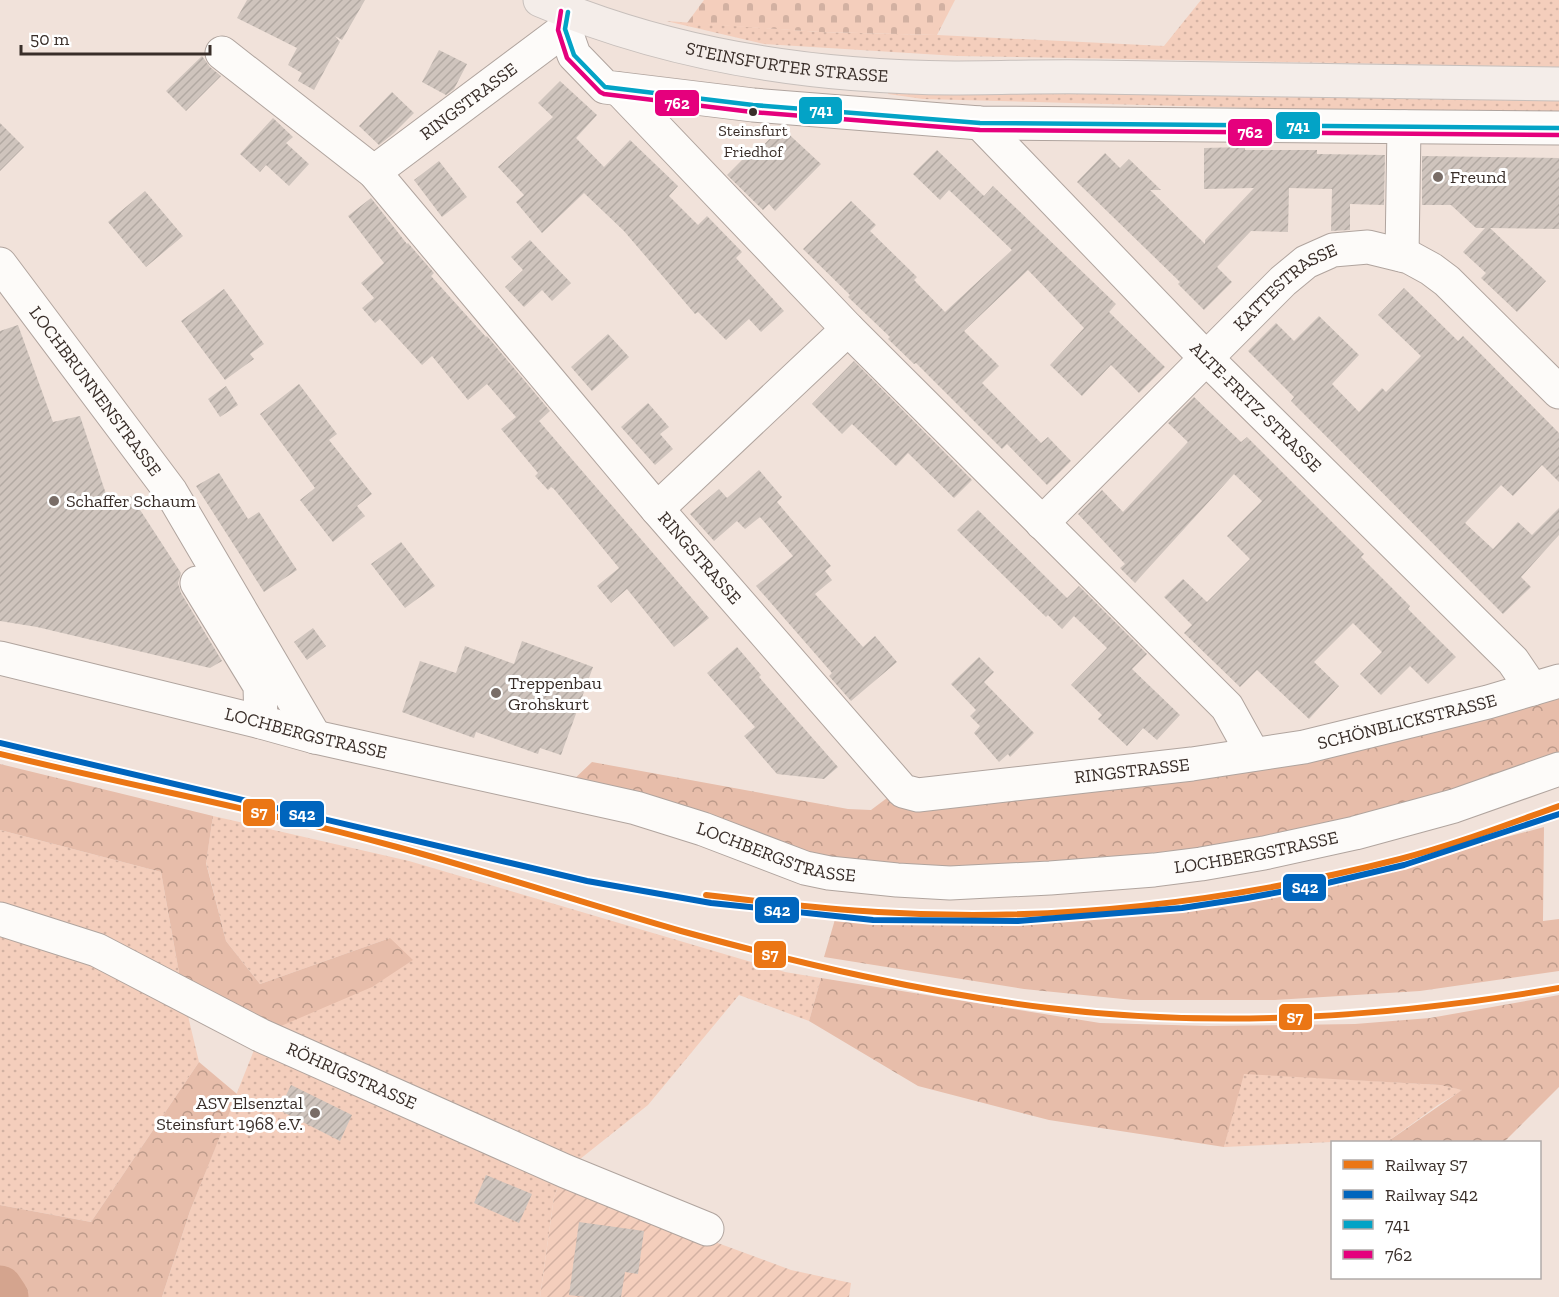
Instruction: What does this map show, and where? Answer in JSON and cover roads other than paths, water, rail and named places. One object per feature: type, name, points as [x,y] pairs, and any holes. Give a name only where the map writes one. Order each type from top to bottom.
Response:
[{"type":"main road","name":"STEINSFURTER STRASSE","points":[[558,14],[705,53],[769,65],[857,74],[954,78],[1043,76],[1559,84]]},
{"type":"street","points":[[558,14],[574,55],[604,87],[753,105],[980,123],[1559,129]]},
{"type":"street","name":"RINGSTRASSE","points":[[374,172],[558,14]]},
{"type":"street","name":"RINGSTRASSE","points":[[222,53],[374,172],[657,509],[903,791],[918,795],[1192,764],[1253,754]]},
{"type":"street","points":[[619,89],[848,329],[1227,707],[1253,754]]},
{"type":"street","name":"ALTE-FRITZ-STRASSE","points":[[980,123],[1205,357],[1513,661],[1545,685]]},
{"type":"street","points":[[1402,255],[1404,127]]},
{"type":"street","name":"KATTESTRASSE","points":[[1042,523],[1283,281],[1306,262],[1326,252],[1346,248],[1380,248],[1420,261],[1446,281],[1559,393]]},
{"type":"street","name":"LOCHBRUNNENSTRASSE","points":[[6,284],[171,492],[315,737]]},
{"type":"street","points":[[657,509],[848,329]]},
{"type":"street","points":[[197,583],[260,686],[261,722]]},
{"type":"street","name":"LOCHBERGSTRASSE","points":[[0,658],[315,737],[636,808],[703,829],[805,868],[856,876],[950,883],[1154,870],[1264,853],[1355,833],[1454,806],[1559,769]]},
{"type":"street","name":"SCHÖNBLICKSTRASSE","points":[[1253,754],[1304,747],[1545,685]]},
{"type":"street","name":"RÖHRIGSTRASSE","points":[[0,919],[97,950],[260,1035],[565,1171],[706,1229]]},
{"type":"waterway","points":[[0,1288],[6,1297]]},
{"type":"rail line","name":"S42","points":[[0,743],[587,881],[711,903],[873,920],[1018,921],[1182,908],[1247,898],[1323,884],[1404,865],[1559,814]]},
{"type":"rail line","name":"S7","points":[[0,754],[348,834],[469,867],[681,931],[772,955],[910,986],[1003,1002],[1113,1014],[1241,1019],[1368,1013],[1559,988]]},
{"type":"rail line","name":"S7","points":[[706,895],[835,909],[943,915],[1009,914],[1141,906],[1272,887],[1400,859],[1460,841],[1559,806]]},
{"type":"place","name":"Steinsfurt Friedhof","points":[[753,112]]},
{"type":"place","name":"Freund","points":[[1438,177]]},
{"type":"place","name":"Schaffer Schaum","points":[[54,501]]},
{"type":"place","name":"Treppenbau Grohskurt","points":[[496,693]]},
{"type":"place","name":"ASV Elsenztal Steinsfurt 1968 e.V.","points":[[315,1113]]}]
